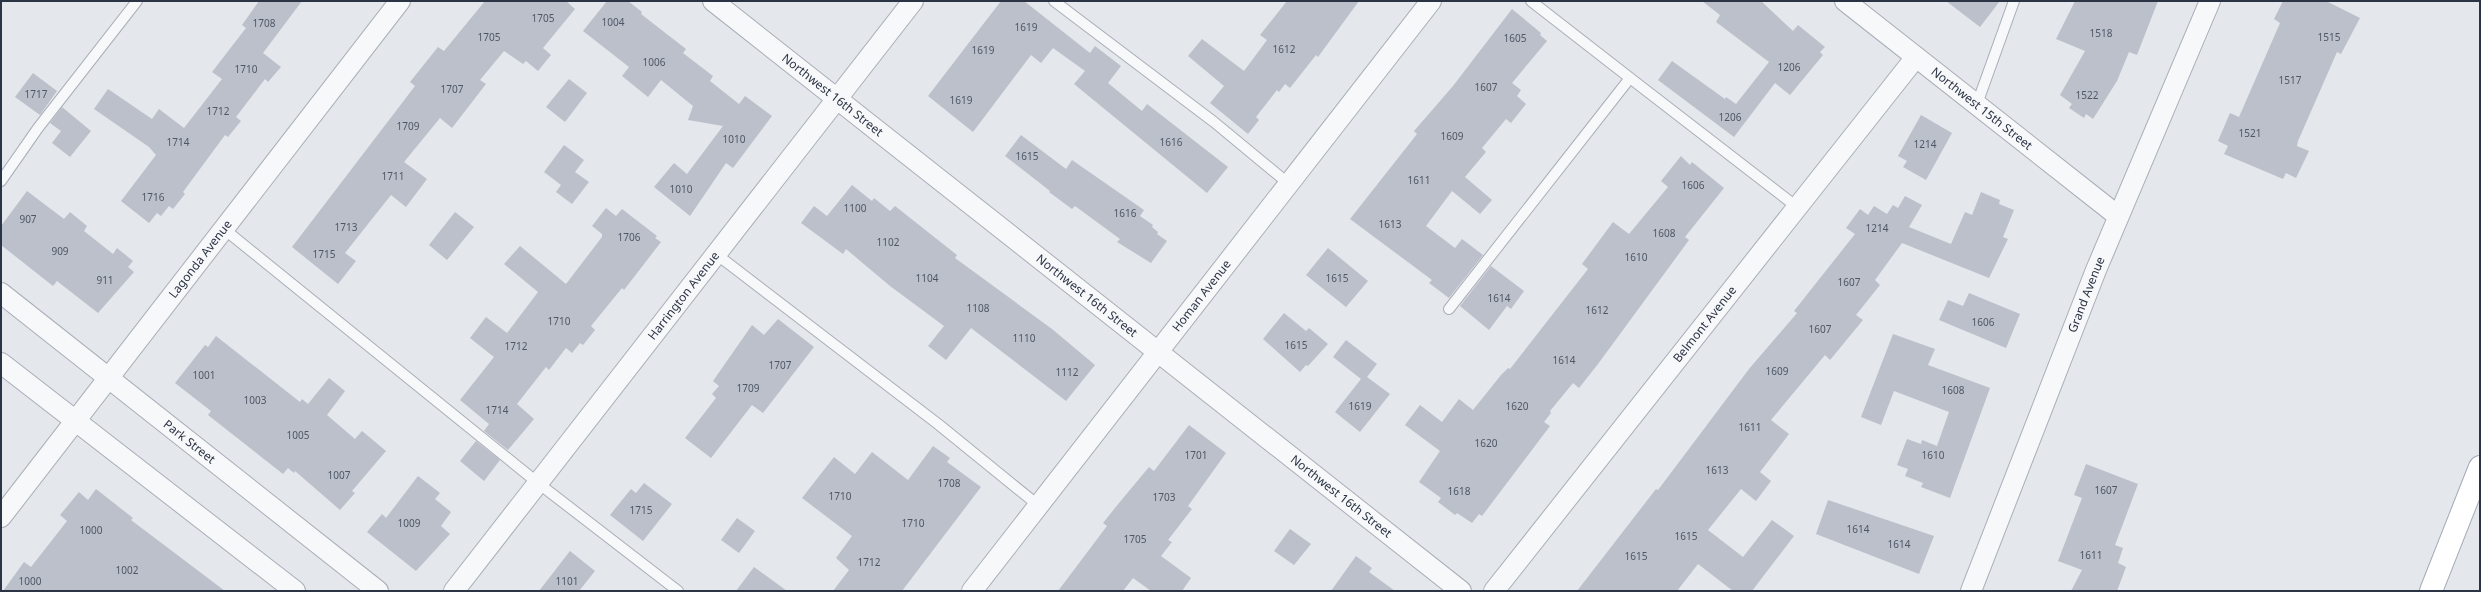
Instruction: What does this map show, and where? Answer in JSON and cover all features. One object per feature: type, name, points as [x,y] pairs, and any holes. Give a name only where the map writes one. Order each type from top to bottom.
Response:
[{"type":"main road","points":[[2431,591],[2480,467]]},
{"type":"street","name":"Lagonda Avenue","points":[[1,517],[400,1]]},
{"type":"street","name":"Northwest 16th Street","points":[[713,1],[1461,591]]},
{"type":"street","name":"Harrington Avenue","points":[[454,591],[913,1]]},
{"type":"street","name":"Homan Avenue","points":[[972,591],[1431,1]]},
{"type":"street","name":"Northwest 15th Street","points":[[1845,1],[2118,216]]},
{"type":"street","name":"Grand Avenue","points":[[1971,591],[2118,216],[2210,1]]},
{"type":"street","name":"Belmont Avenue","points":[[1494,591],[1916,57]]},
{"type":"street","name":"Park Street","points":[[1,293],[378,591]]},
{"type":"street","points":[[1,363],[295,591]]},
{"type":"lane","points":[[1,181],[38,128],[137,1]]},
{"type":"lane","points":[[1054,1],[1214,122],[1289,184]]},
{"type":"lane","points":[[1531,1],[1797,207]]},
{"type":"lane","points":[[1977,104],[2014,1]]},
{"type":"lane","points":[[1450,309],[1630,78]]},
{"type":"lane","points":[[224,229],[538,483],[678,591]]},
{"type":"lane","points":[[716,254],[938,424],[1039,506]]},
{"type":"building","points":[[259,1],[302,1],[263,53],[281,67],[268,82],[265,79],[236,117],[241,121],[228,137],[225,135],[183,192],[185,194],[173,209],[169,206],[161,216],[157,213],[149,223],[121,201],[156,155],[149,147],[94,109],[108,89],[152,119],[159,109],[184,128],[222,79],[212,72],[246,28],[242,25]]},
{"type":"building","points":[[485,1],[566,1],[575,9],[543,48],[551,55],[538,71],[526,61],[523,64],[504,51],[480,80],[486,84],[452,128],[440,118],[404,162],[427,179],[406,207],[391,195],[345,253],[356,261],[338,284],[292,247],[415,86],[410,82],[438,47],[444,51]]},
{"type":"building","points":[[607,1],[628,1],[642,12],[641,14],[686,49],[683,53],[713,76],[710,81],[739,104],[745,96],[772,116],[733,168],[726,163],[690,216],[654,187],[674,163],[687,174],[723,126],[688,120],[693,106],[661,80],[648,97],[622,76],[629,67],[583,31]]},
{"type":"building","points":[[1001,1],[1024,1],[1090,53],[1095,46],[1121,66],[1108,83],[1142,111],[1147,104],[1228,167],[1207,193],[1074,84],[1085,71],[1053,48],[1041,63],[1031,55],[973,132],[928,96]]},
{"type":"building","points":[[1287,1],[1359,1],[1318,57],[1316,55],[1290,88],[1285,84],[1279,92],[1277,90],[1256,117],[1259,120],[1248,134],[1210,103],[1224,86],[1188,56],[1202,39],[1244,71],[1267,40],[1260,35]]},
{"type":"building","points":[[1702,1],[1761,1],[1793,31],[1798,25],[1825,47],[1820,52],[1823,55],[1790,95],[1775,83],[1734,137],[1658,80],[1672,61],[1725,99],[1726,97],[1736,104],[1769,62],[1716,22],[1720,15]]},
{"type":"building","points":[[1946,1],[2000,1],[1980,27]]},
{"type":"building","points":[[2075,1],[2158,1],[2137,55],[2129,52],[2117,81],[2093,119],[2086,114],[2084,118],[2069,108],[2072,104],[2060,95],[2085,51],[2056,39]]},
{"type":"building","points":[[2283,1],[2326,1],[2360,18],[2341,54],[2337,52],[2298,141],[2297,146],[2309,151],[2296,178],[2286,173],[2283,179],[2224,154],[2228,146],[2218,141],[2230,113],[2239,117],[2280,23],[2274,19]]},
{"type":"building","points":[[1512,9],[1541,33],[1540,35],[1547,41],[1512,83],[1521,90],[1517,96],[1526,104],[1511,123],[1506,119],[1482,148],[1486,152],[1465,177],[1492,200],[1480,214],[1452,191],[1426,226],[1455,248],[1462,239],[1483,255],[1449,298],[1429,283],[1432,280],[1350,219],[1417,134],[1414,131],[1453,86]]},
{"type":"building","points":[[33,73],[57,91],[40,115],[15,97]]},
{"type":"building","points":[[569,79],[587,93],[565,122],[546,107]]},
{"type":"building","points":[[62,107],[91,131],[70,157],[52,143],[61,131],[50,123]]},
{"type":"building","points":[[1921,115],[1952,133],[1926,180],[1903,167],[1907,161],[1898,156]]},
{"type":"building","points":[[1021,135],[1066,169],[1072,160],[1144,210],[1140,216],[1153,225],[1152,227],[1158,232],[1157,234],[1167,241],[1151,263],[1117,242],[1120,239],[1075,206],[1072,209],[1005,156]]},
{"type":"building","points":[[564,145],[584,160],[575,172],[589,182],[572,204],[556,192],[561,185],[544,172]]},
{"type":"building","points":[[1681,156],[1690,165],[1692,162],[1724,188],[1685,237],[1689,240],[1598,364],[1579,388],[1573,383],[1550,411],[1551,413],[1544,422],[1550,426],[1482,516],[1479,514],[1472,523],[1457,513],[1455,515],[1438,502],[1441,498],[1419,482],[1440,451],[1405,425],[1420,405],[1442,422],[1459,399],[1473,410],[1501,375],[1508,368],[1510,369],[1588,269],[1582,264],[1613,222],[1629,234],[1668,187],[1661,181]]},
{"type":"building","points":[[852,185],[872,201],[874,198],[890,211],[895,206],[957,255],[955,258],[1052,329],[1095,365],[1066,401],[971,328],[946,360],[928,346],[944,326],[890,286],[846,249],[843,254],[801,223],[814,206],[827,216]]},
{"type":"building","points":[[27,191],[64,219],[70,212],[87,226],[84,231],[113,254],[117,248],[133,261],[128,267],[134,272],[98,313],[57,281],[53,286],[1,245],[1,226]]},
{"type":"building","points":[[1981,192],[2000,200],[1999,204],[2014,210],[2003,237],[2008,239],[1989,278],[1902,243],[1875,280],[1880,285],[1856,315],[1863,320],[1830,360],[1825,355],[1771,420],[1789,434],[1760,472],[1771,481],[1756,501],[1741,489],[1708,530],[1743,557],[1772,520],[1794,536],[1752,591],[1733,591],[1698,564],[1677,591],[1577,591],[1656,489],[1658,490],[1749,369],[1797,313],[1794,311],[1855,234],[1846,228],[1860,209],[1868,215],[1874,206],[1887,214],[1893,205],[1898,208],[1905,196],[1922,205],[1909,227],[1951,244],[1965,212],[1972,215]]},
{"type":"building","points":[[606,208],[616,216],[622,209],[657,236],[655,238],[661,242],[624,290],[622,288],[591,326],[595,330],[583,345],[580,343],[572,353],[566,348],[549,370],[546,367],[517,404],[534,419],[508,450],[484,431],[489,424],[460,400],[494,357],[470,338],[486,317],[507,333],[538,292],[504,264],[520,246],[566,284],[602,237],[602,234],[592,226]]},
{"type":"building","points":[[455,212],[474,227],[447,260],[429,245]]},
{"type":"building","points":[[1328,248],[1368,281],[1346,307],[1306,275]]},
{"type":"building","points":[[1491,266],[1524,291],[1511,309],[1507,306],[1489,330],[1460,306]]},
{"type":"building","points":[[1969,293],[2020,314],[2006,348],[1939,320],[1948,300],[1963,306]]},
{"type":"building","points":[[1284,313],[1306,331],[1309,328],[1328,344],[1308,366],[1306,365],[1300,372],[1263,339]]},
{"type":"building","points":[[778,319],[814,347],[763,413],[752,405],[711,458],[685,438],[716,398],[712,394],[719,386],[713,381],[752,325],[764,335]]},
{"type":"building","points":[[1893,334],[1935,349],[1928,365],[1990,388],[1950,498],[1921,487],[1923,483],[1905,476],[1908,469],[1897,465],[1907,439],[1921,444],[1922,440],[1937,446],[1949,412],[1894,391],[1881,425],[1861,417]]},
{"type":"building","points":[[216,336],[300,402],[302,399],[308,404],[329,378],[345,391],[327,415],[355,439],[362,431],[386,451],[352,491],[355,493],[340,510],[295,471],[294,473],[288,468],[283,474],[208,415],[211,411],[175,383],[205,345],[208,347]]},
{"type":"building","points":[[1346,340],[1377,364],[1367,377],[1390,394],[1360,432],[1335,412],[1361,379],[1333,357]]},
{"type":"building","points":[[1189,425],[1226,453],[1188,506],[1192,509],[1168,540],[1172,542],[1161,556],[1191,578],[1182,591],[1151,591],[1133,578],[1123,591],[1058,591],[1107,526],[1103,523],[1149,467],[1154,471]]},
{"type":"building","points":[[476,441],[500,460],[484,481],[460,461]]},
{"type":"building","points":[[933,446],[950,458],[947,462],[981,487],[902,591],[833,591],[849,570],[836,558],[852,536],[802,498],[834,457],[855,474],[872,452],[908,480]]},
{"type":"building","points":[[2086,464],[2138,484],[2115,545],[2123,548],[2118,563],[2126,567],[2117,591],[2071,591],[2082,570],[2058,561],[2082,498],[2074,495]]},
{"type":"building","points":[[418,476],[440,493],[435,499],[451,512],[441,526],[450,534],[416,571],[367,532],[382,514],[386,518]]},
{"type":"building","points":[[644,483],[672,504],[643,541],[610,515],[631,489],[636,493]]},
{"type":"building","points":[[96,489],[133,518],[131,520],[225,591],[3,591],[24,562],[31,567],[67,521],[60,515],[79,492],[88,500]]},
{"type":"building","points":[[1828,500],[1934,536],[1919,574],[1816,534]]},
{"type":"building","points":[[737,518],[755,531],[739,553],[721,540]]},
{"type":"building","points":[[1290,529],[1311,544],[1294,565],[1274,551]]},
{"type":"building","points":[[570,551],[595,571],[579,591],[539,591]]},
{"type":"building","points":[[1356,556],[1372,568],[1369,572],[1395,591],[1331,591]]},
{"type":"building","points":[[754,567],[787,591],[736,591]]}]
